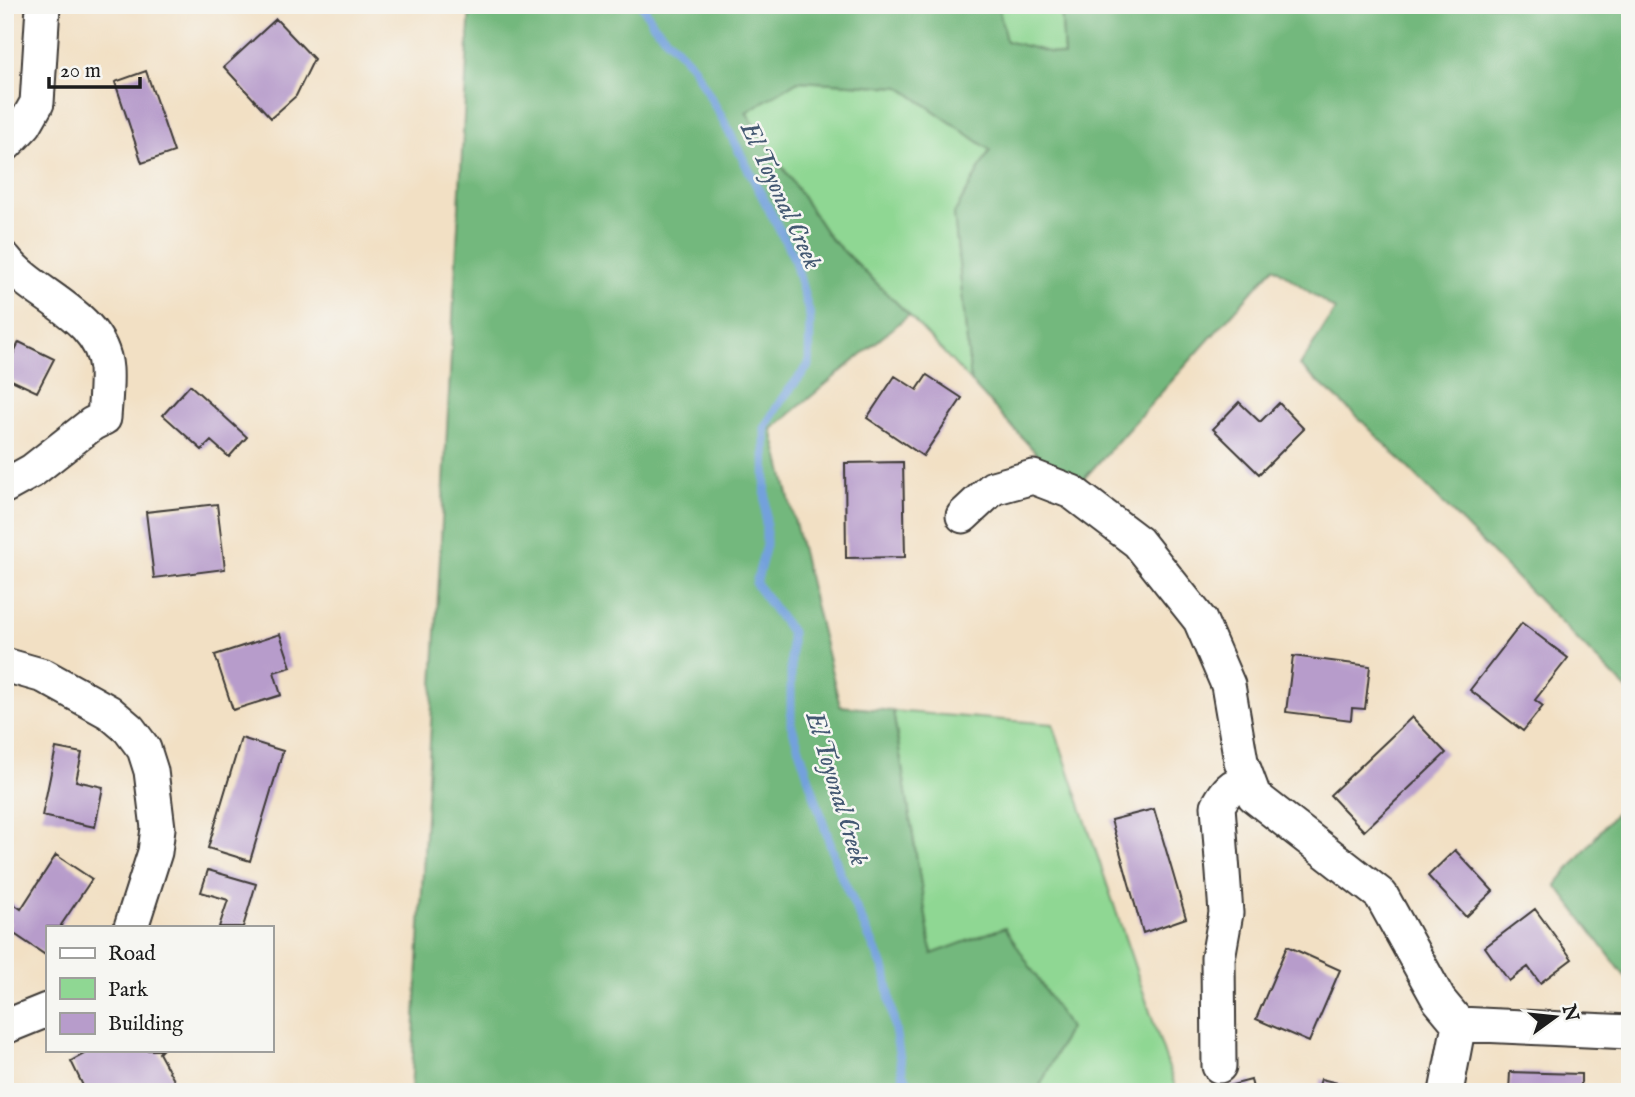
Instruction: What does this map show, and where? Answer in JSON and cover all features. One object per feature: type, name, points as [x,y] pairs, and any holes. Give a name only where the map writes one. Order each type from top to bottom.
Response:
[{"type":"street","points":[[5,145],[25,124],[37,103],[45,5]]},
{"type":"street","points":[[5,259],[17,274],[81,322],[96,339],[106,367],[104,418],[92,424],[32,471],[5,486]]},
{"type":"street","points":[[963,516],[993,488],[1032,477],[1072,492],[1138,542],[1200,620],[1228,685],[1241,761],[1254,796],[1381,895],[1438,1000],[1459,1024],[1630,1032]]},
{"type":"street","points":[[5,665],[44,676],[109,712],[129,729],[144,748],[151,771],[158,828],[155,852],[131,926]]},
{"type":"street","points":[[1219,1066],[1219,958],[1226,913],[1218,806],[1225,792],[1236,784],[1248,781]]},
{"type":"street","points":[[5,1027],[46,1010]]},
{"type":"street","points":[[1446,1092],[1459,1024]]},
{"type":"green space","points":[[470,5],[998,5],[1006,41],[1064,56],[1061,5],[1630,5],[1630,693],[1360,419],[1300,366],[1335,310],[1274,267],[1072,492],[971,382],[954,214],[990,150],[900,87],[798,81],[746,112],[829,237],[909,315],[772,429],[840,706],[893,711],[932,954],[1005,927],[1069,1028],[1040,1086],[1042,1092],[411,1092]]},
{"type":"green space","points":[[998,5],[1061,5],[1064,56],[1005,41]]},
{"type":"green space","points":[[798,81],[900,87],[990,150],[954,214],[971,382],[909,315],[829,237],[746,112]]},
{"type":"green space","points":[[893,711],[1053,724],[1177,1092],[1042,1092],[1040,1086],[1068,1028],[1004,928],[932,954]]},
{"type":"green space","points":[[1630,795],[1630,983],[1556,885]]},
{"type":"building","points":[[276,19],[314,59],[296,96],[271,118],[224,67]]},
{"type":"building","points":[[146,71],[174,152],[142,163],[115,82]]},
{"type":"building","points":[[19,342],[54,359],[37,392],[5,377],[5,371]]},
{"type":"building","points":[[927,375],[962,398],[923,456],[867,418],[895,376],[917,390]]},
{"type":"building","points":[[190,385],[247,437],[229,457],[211,441],[202,450],[163,415]]},
{"type":"building","points":[[1239,402],[1260,422],[1279,403],[1304,429],[1259,474],[1213,429]]},
{"type":"building","points":[[903,462],[905,557],[846,558],[845,463]]},
{"type":"building","points":[[217,504],[225,569],[154,578],[146,512]]},
{"type":"building","points":[[1522,623],[1568,658],[1535,700],[1543,706],[1523,731],[1470,690]]},
{"type":"building","points":[[280,634],[291,667],[274,672],[281,695],[233,710],[215,655]]},
{"type":"building","points":[[1293,656],[1370,666],[1365,709],[1352,708],[1351,720],[1286,712]]},
{"type":"building","points":[[1412,717],[1446,753],[1364,831],[1330,795]]},
{"type":"building","points":[[241,738],[283,751],[250,861],[208,848]]},
{"type":"building","points":[[56,748],[82,753],[76,781],[103,787],[95,827],[42,816]]},
{"type":"building","points":[[1154,809],[1186,918],[1143,933],[1111,820]]},
{"type":"building","points":[[1455,850],[1493,891],[1466,917],[1428,876]]},
{"type":"building","points":[[56,855],[92,879],[62,926],[46,926],[46,955],[7,929],[11,923],[5,920],[5,898],[21,909]]},
{"type":"building","points":[[208,870],[256,884],[243,926],[219,926],[228,900],[201,892]]},
{"type":"building","points":[[1535,909],[1572,959],[1540,983],[1528,967],[1509,981],[1485,947]]},
{"type":"building","points":[[1287,946],[1340,970],[1309,1042],[1256,1019]]},
{"type":"building","points":[[87,1052],[160,1052],[175,1082],[160,1092],[139,1092],[135,1084],[122,1092],[86,1092],[71,1061]]},
{"type":"building","points":[[1510,1072],[1581,1074],[1581,1092],[1509,1092]]},
{"type":"building","points":[[1321,1079],[1350,1086],[1348,1092],[1317,1092]]},
{"type":"building","points":[[1251,1080],[1254,1092],[1209,1091]]},
{"type":"waterway","name":"El Toyonal Creek","points":[[642,5],[654,25],[692,65],[722,118],[794,258],[810,316],[809,365],[782,399],[765,427],[766,545],[756,584],[791,632],[791,724],[839,871],[885,971],[903,1076],[918,1092]]}]
